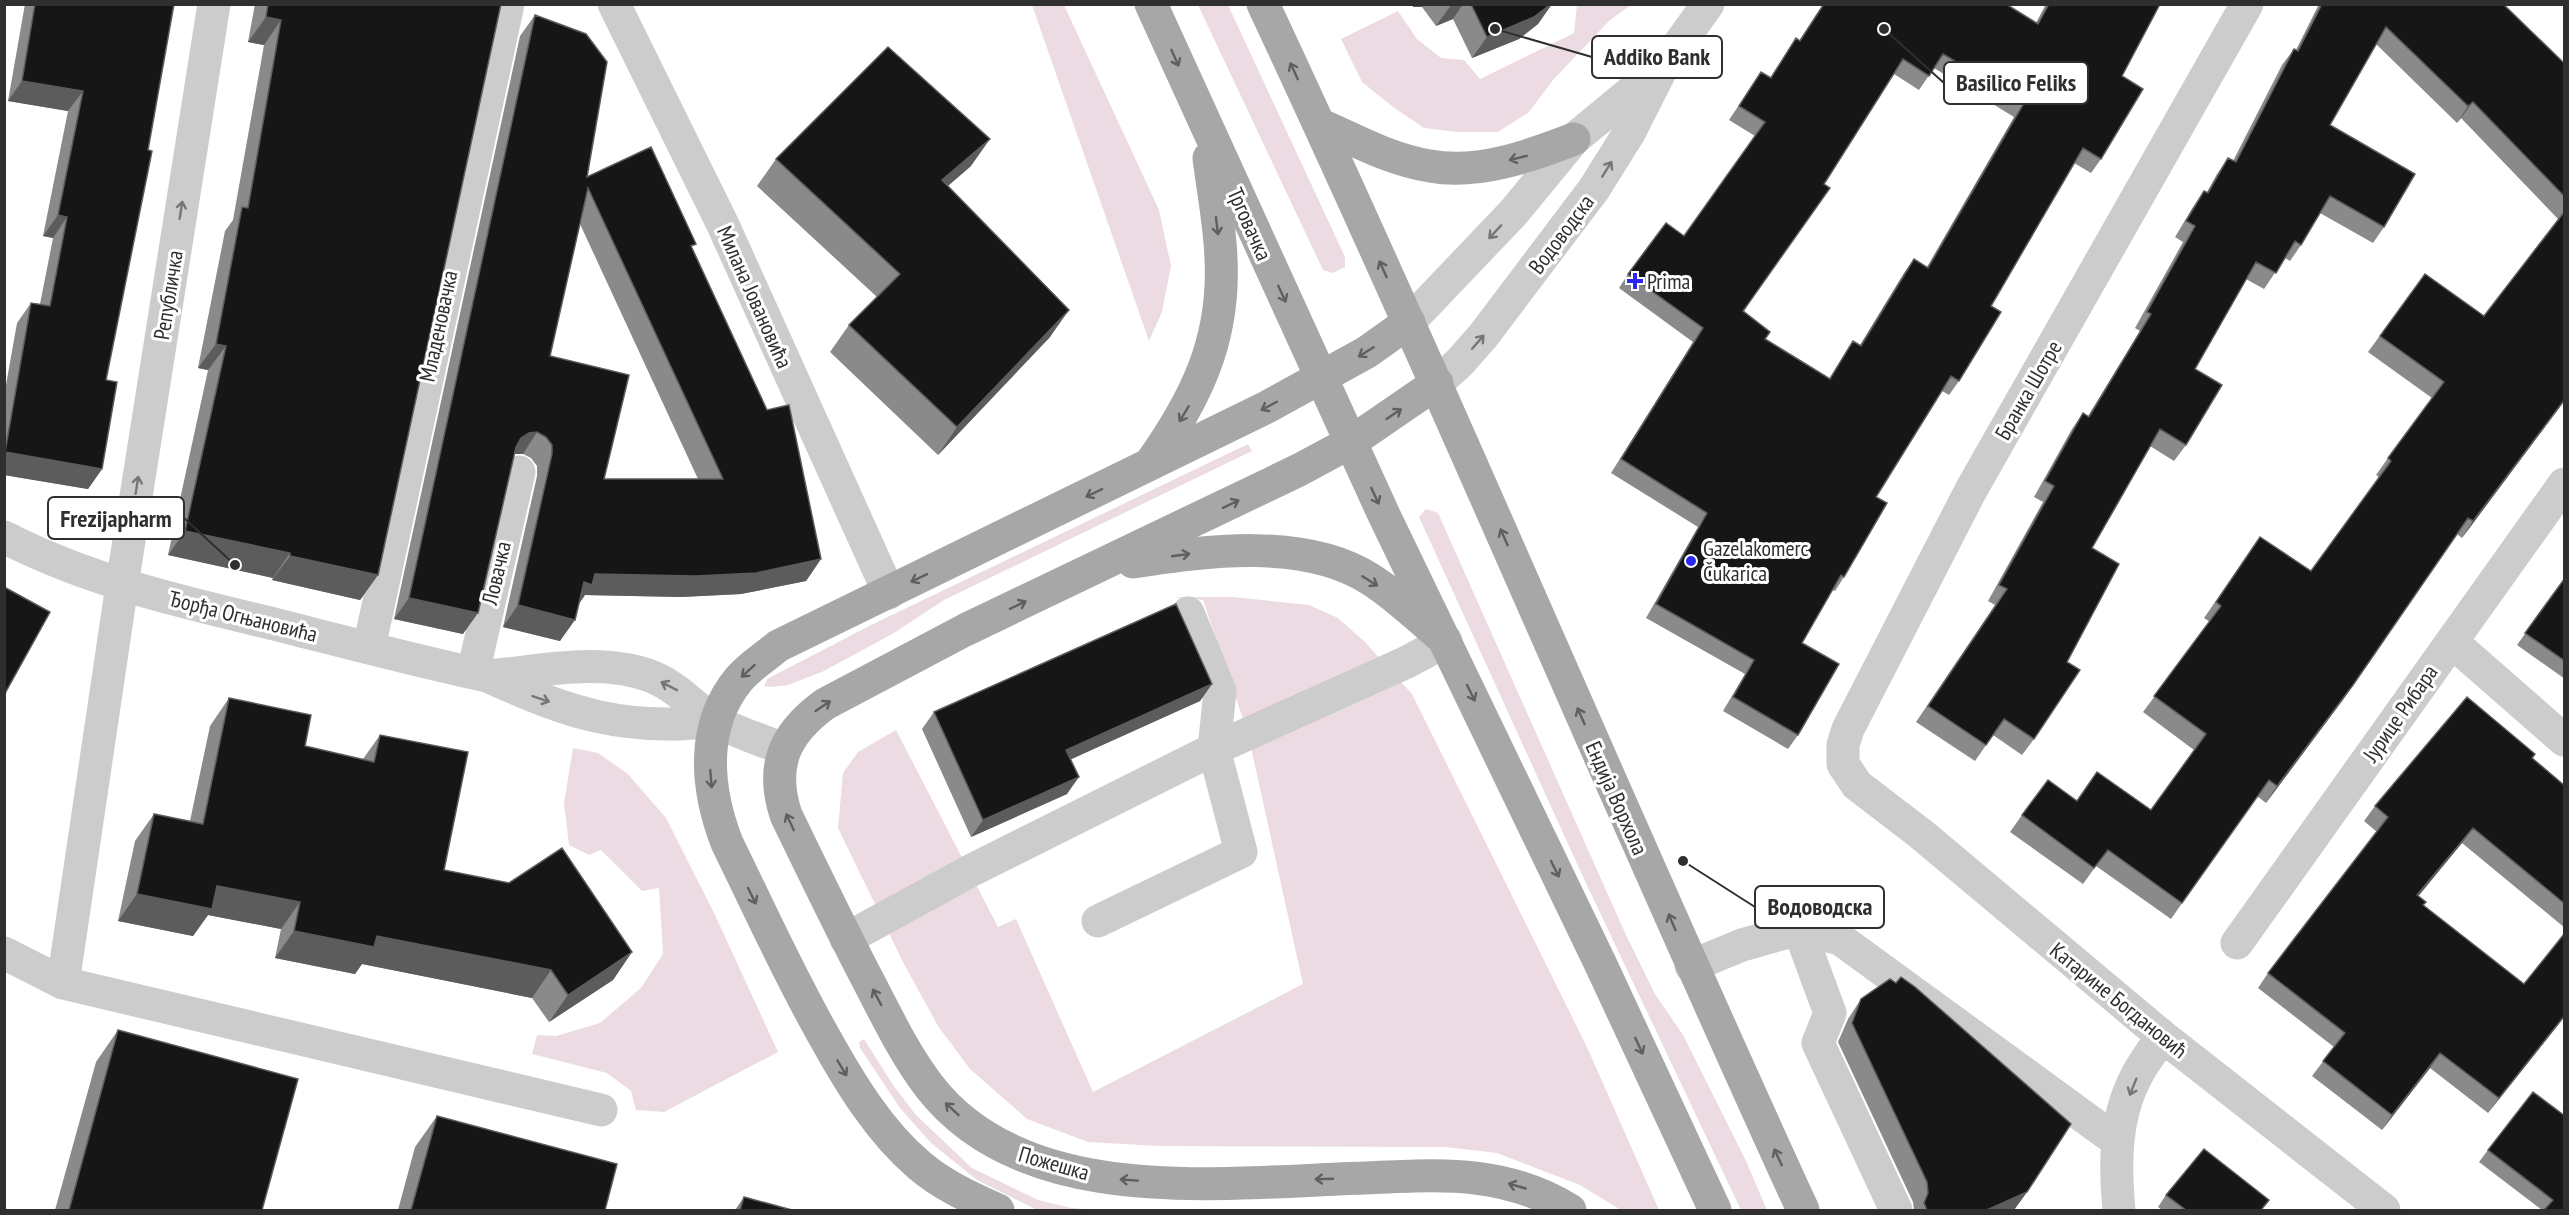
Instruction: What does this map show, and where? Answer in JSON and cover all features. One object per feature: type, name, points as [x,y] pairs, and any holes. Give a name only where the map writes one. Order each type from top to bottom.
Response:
[{"type":"main road","name":"Трговачка","points":[[1151,4],[1351,442]]},
{"type":"main road","points":[[784,749],[807,718],[851,689],[965,630],[1272,484],[1351,442],[1437,383],[1263,4]]},
{"type":"main road","points":[[1319,124],[1401,159],[1432,167],[1449,168],[1503,162],[1538,153],[1574,139]]},
{"type":"main road","points":[[1147,467],[1188,407],[1210,352],[1221,299],[1221,259],[1206,126]]},
{"type":"main road","points":[[998,1210],[967,1197],[919,1166],[875,1116],[844,1072],[806,1005],[718,821],[711,783],[710,759],[719,710],[739,679],[778,646],[1147,467],[1320,378],[1366,352],[1409,322]]},
{"type":"main road","name":"Ендија Ворхола","points":[[1437,383],[1691,966],[1803,1210]]},
{"type":"main road","points":[[1351,442],[1601,965],[1715,1210]]},
{"type":"main road","points":[[1102,566],[1202,552],[1241,550],[1278,552],[1334,562],[1369,579],[1446,641]]},
{"type":"main road","name":"Пожешка","points":[[784,749],[779,781],[780,797],[786,815],[846,939],[904,1049],[930,1087],[955,1113],[1005,1149],[1067,1171],[1122,1180],[1178,1183],[1451,1175],[1514,1184],[1538,1192],[1570,1210]]},
{"type":"street","name":"Републичка","points":[[63,983],[122,585],[214,4]]},
{"type":"street","name":"Младеновачка","points":[[369,648],[508,4]]},
{"type":"street","name":"Милана Јовановића","points":[[614,4],[723,225],[889,593]]},
{"type":"street","name":"Водоводска","points":[[1437,383],[1484,336],[1594,189],[1629,133],[1662,68],[1708,4]]},
{"type":"street","name":"Бранка Шотре","points":[[1857,784],[1843,764],[1843,745],[1848,729],[1971,490],[2247,4]]},
{"type":"street","name":"Водоводска","points":[[1409,322],[1512,213],[1574,139],[1662,68]]},
{"type":"street","name":"Ловачка","points":[[480,674],[519,472]]},
{"type":"street","name":"Јурице Рибара","points":[[2237,943],[2565,484]]},
{"type":"street","name":"Ђорђа Огњановића","points":[[4,537],[39,555],[122,585],[480,674],[534,697],[620,723],[681,725],[716,721]]},
{"type":"street","points":[[1098,921],[1241,852],[1214,749],[1220,691],[1188,613]]},
{"type":"street","points":[[846,939],[970,871],[1214,749],[1407,662],[1446,641]]},
{"type":"street","points":[[2452,642],[2565,740]]},
{"type":"street","name":"Ђорђа Огњановића","points":[[480,674],[580,667],[629,670],[652,677],[677,689],[716,721]]},
{"type":"street","points":[[716,721],[784,749]]},
{"type":"street","name":"Катарине Богдановић","points":[[1857,784],[2162,1036],[2384,1210]]},
{"type":"street","points":[[1799,929],[1830,1014],[1818,1043],[1896,1210]]},
{"type":"street","points":[[1691,966],[1743,945],[1799,929],[1840,939],[2117,1141]]},
{"type":"street","points":[[4,953],[63,983],[601,1110]]},
{"type":"street","points":[[2119,1210],[2116,1181],[2117,1141],[2134,1080],[2162,1036]]},
{"type":"shaded area","points":[[1032,5],[1064,5],[1159,210],[1171,266],[1162,312],[1149,341]]},
{"type":"shaded area","points":[[1198,5],[1228,5],[1345,257],[1345,267],[1333,273],[1323,270]]},
{"type":"shaded area","points":[[1577,5],[1631,5],[1610,20],[1553,80],[1529,112],[1498,132],[1458,132],[1424,128],[1362,82],[1341,39],[1398,11],[1417,39],[1441,58],[1464,60],[1480,79],[1574,33]]},
{"type":"shaded area","points":[[1248,444],[1252,451],[944,600],[894,633],[824,671],[788,685],[764,686],[767,679],[871,625]]},
{"type":"shaded area","points":[[1426,509],[1438,513],[1626,935],[1655,994],[1683,1035],[1746,1161],[1767,1210],[1741,1210],[1584,879],[1419,517]]},
{"type":"shaded area","points":[[1172,597],[1233,597],[1309,605],[1338,618],[1365,642],[1412,694],[1587,1047],[1659,1210],[1621,1210],[1580,1185],[1497,1153],[1445,1147],[1159,1146],[1088,1142],[1027,1119],[970,1069],[938,1026],[904,964],[838,828],[843,773],[858,752],[896,730],[998,927],[1016,919],[1093,1092],[1303,984],[1248,734],[1203,600]]},
{"type":"shaded area","points":[[573,748],[598,753],[628,774],[666,818],[715,915],[778,1052],[664,1112],[636,1110],[631,1091],[607,1073],[532,1054],[537,1035],[556,1036],[600,1023],[641,988],[663,954],[659,888],[642,891],[601,850],[589,855],[569,845],[564,803]]},
{"type":"shaded area","points":[[864,1039],[893,1085],[916,1115],[972,1168],[1038,1200],[1071,1208],[1094,1210],[1037,1210],[977,1180],[931,1143],[900,1108],[860,1048],[859,1042]]},
{"type":"building","points":[[35,4],[174,4],[148,150],[152,151],[106,380],[117,382],[102,469],[5,452],[31,303],[50,306],[67,217],[58,215],[83,91],[22,81]]},
{"type":"building","points":[[268,4],[501,4],[378,575],[290,556],[290,553],[185,531],[226,346],[216,344],[242,207],[248,208],[281,20],[266,17]]},
{"type":"building","points":[[1471,4],[1551,4],[1534,17],[1487,37]]},
{"type":"building","points":[[1824,4],[2006,4],[2038,24],[2049,4],[2160,4],[2122,76],[2143,89],[2101,159],[2083,148],[1991,306],[2001,312],[1959,381],[1951,376],[1876,497],[1887,503],[1844,577],[1841,575],[1802,643],[1839,664],[1798,735],[1733,697],[1754,660],[1656,604],[1707,513],[1621,459],[1703,328],[1628,274],[1666,223],[1684,236],[1765,122],[1739,106],[1761,72],[1771,78],[1796,38],[1800,41]],"holes":[[[1943,54],[2024,103],[1928,268],[1914,259],[1861,346],[1853,341],[1830,379],[1765,339],[1770,332],[1743,311],[1830,188],[1824,184],[1903,59],[1929,76]]]},
{"type":"building","points":[[2322,4],[2503,4],[2565,64],[2565,197],[2473,102],[2468,106],[2386,27],[2330,125],[2415,174],[2384,227],[2330,196],[2301,245],[2295,241],[2276,273],[2256,262],[2195,369],[2222,385],[2186,445],[2160,429],[2092,548],[2119,564],[2067,662],[2080,670],[2034,739],[2004,719],[1986,745],[1928,706],[2007,589],[1999,585],[2054,486],[2045,481],[2083,413],[2089,417],[2151,314],[2147,312],[2195,226],[2186,221],[2204,191],[2208,193],[2228,158],[2236,162],[2294,49],[2298,51]]},
{"type":"building","points":[[535,15],[586,34],[607,62],[587,177],[651,147],[696,244],[691,246],[767,410],[789,405],[821,559],[756,573],[696,576],[595,574],[592,585],[584,582],[575,620],[518,605],[552,454],[552,445],[546,437],[537,432],[529,433],[521,438],[516,447],[478,613],[409,598]],"holes":[[[588,188],[723,479],[604,479],[629,375],[550,356]]]},
{"type":"building","points":[[888,47],[990,139],[942,180],[1069,310],[957,427],[849,325],[900,274],[776,159]]},
{"type":"building","points":[[2565,211],[2565,399],[2473,521],[2468,518],[2353,685],[2277,786],[2269,780],[2182,903],[2108,850],[2094,868],[2022,815],[2048,780],[2077,801],[2097,772],[2151,810],[2206,734],[2154,696],[2221,606],[2216,602],[2260,537],[2311,571],[2391,461],[2388,458],[2444,382],[2380,336],[2425,274],[2484,316]]},
{"type":"building","points":[[2565,578],[2565,661],[2525,633]]},
{"type":"building","points":[[4,587],[50,612],[4,695]]},
{"type":"building","points":[[1176,604],[1212,684],[1066,750],[1079,777],[983,820],[934,712]]},
{"type":"building","points":[[2467,697],[2535,754],[2532,758],[2565,786],[2565,904],[2473,828],[2417,895],[2426,902],[2423,905],[2524,984],[2565,933],[2565,1015],[2499,1098],[2440,1053],[2392,1115],[2323,1061],[2345,1033],[2268,973],[2388,817],[2375,806]]},
{"type":"building","points":[[229,698],[311,715],[305,746],[374,762],[380,735],[468,752],[444,870],[509,883],[562,848],[632,952],[568,995],[551,970],[377,936],[374,947],[294,931],[300,902],[217,886],[212,909],[137,894],[154,814],[203,824]]},
{"type":"building","points":[[1901,977],[2071,1124],[2027,1192],[1987,1210],[1927,1210],[1924,1203],[1928,1193],[1927,1182],[1852,1023],[1861,999],[1890,979],[1896,983]]},
{"type":"building","points":[[118,1030],[298,1079],[262,1210],[69,1210]]},
{"type":"building","points":[[2533,1092],[2565,1116],[2565,1210],[2544,1210],[2553,1200],[2488,1150]]},
{"type":"building","points":[[437,1116],[617,1164],[605,1210],[411,1210]]},
{"type":"building","points":[[2204,1149],[2269,1200],[2261,1210],[2186,1210],[2166,1195]]},
{"type":"building","points":[[744,1197],[792,1210],[740,1210]]},
{"type":"place","name":"Addiko Bank","points":[[1495,29]]},
{"type":"place","name":"Basilico Feliks","points":[[1884,29]]},
{"type":"place","name":"Prima","points":[[1635,281]]},
{"type":"place","name":"Gazelakomerc Čukarica","points":[[1691,561]]},
{"type":"place","name":"Frezijapharm","points":[[235,565]]},
{"type":"place","name":"Водоводска","points":[[1683,861]]}]
